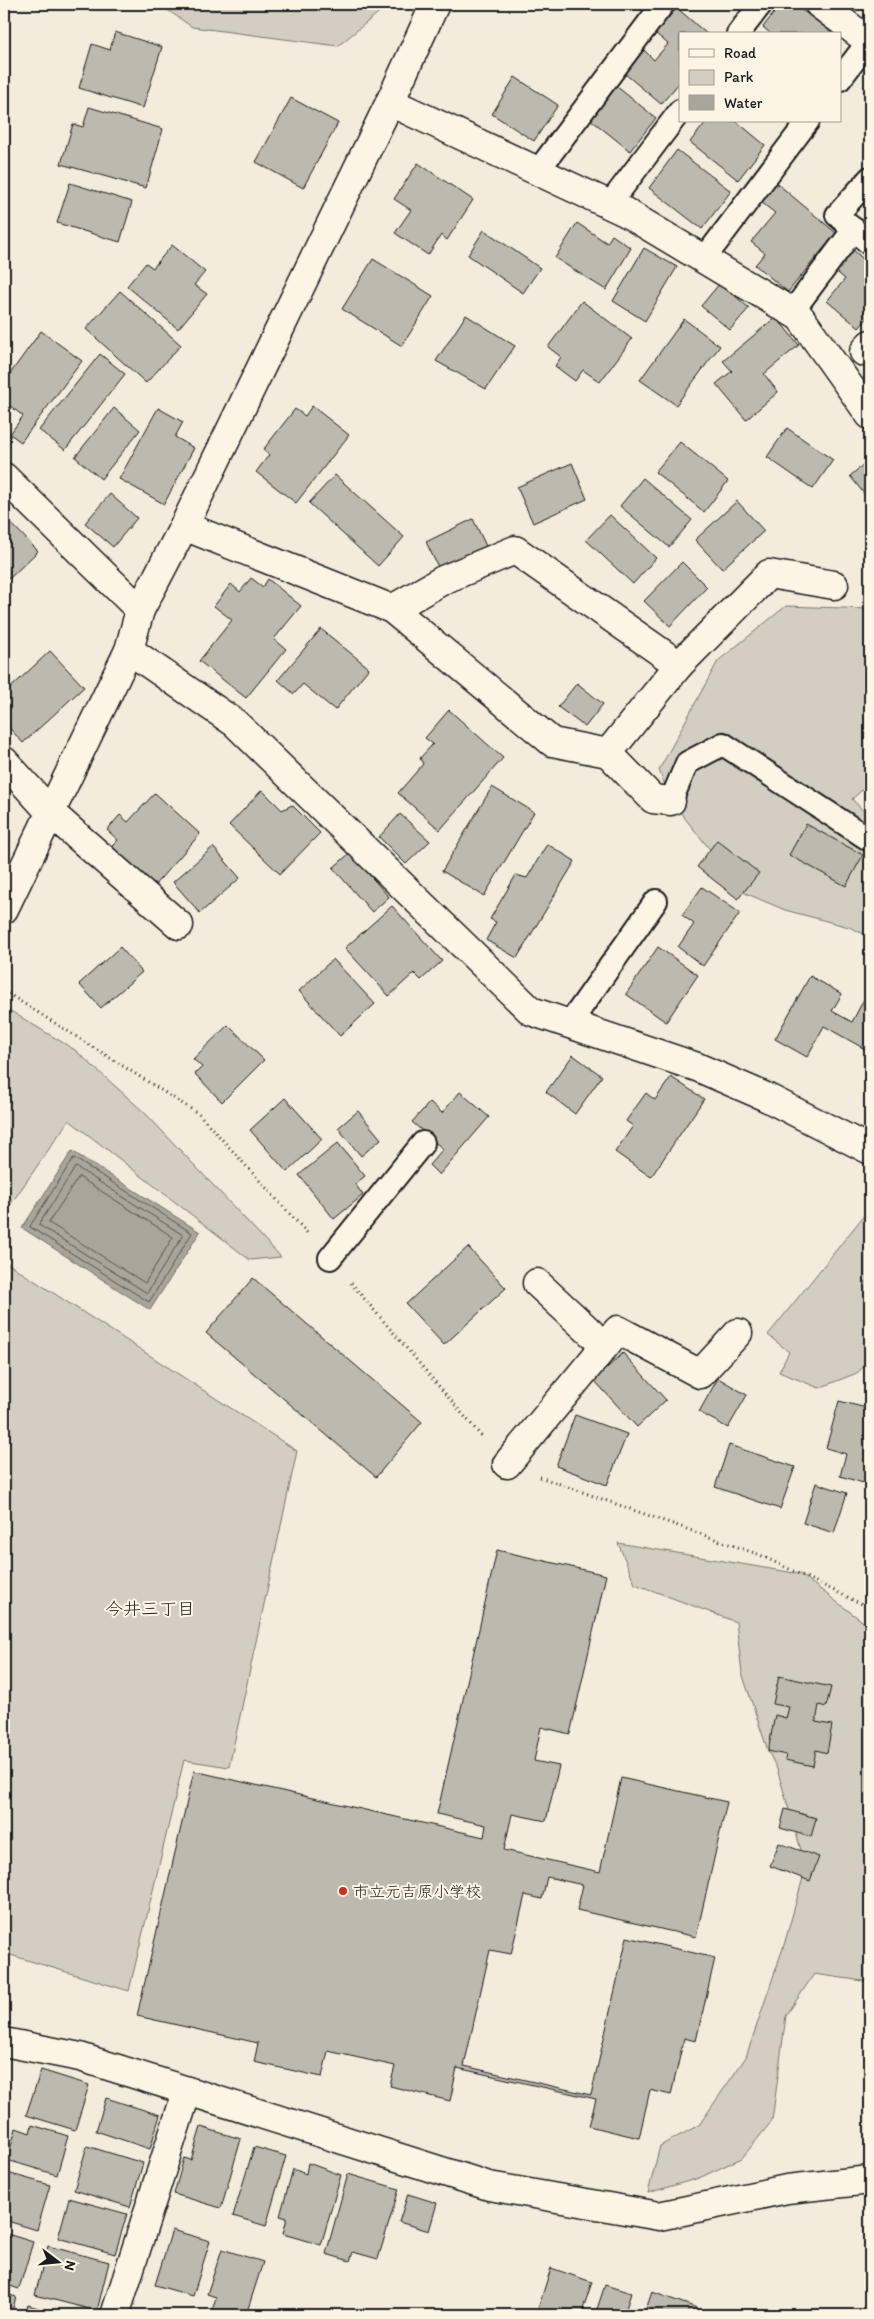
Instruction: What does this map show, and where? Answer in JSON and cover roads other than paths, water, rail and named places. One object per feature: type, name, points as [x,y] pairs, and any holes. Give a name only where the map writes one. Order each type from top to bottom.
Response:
[{"type":"street","points":[[4,909],[130,650],[140,610],[184,526],[390,102],[435,4]]},
{"type":"street","points":[[818,4],[870,41]]},
{"type":"street","points":[[390,102],[609,205],[800,317],[870,415]]},
{"type":"street","points":[[4,477],[140,610]]},
{"type":"street","points":[[184,526],[392,609],[552,742],[608,752],[653,799],[671,801]]},
{"type":"street","points":[[392,609],[442,580],[515,550],[679,665]]},
{"type":"street","points":[[608,752],[679,665],[769,574],[834,585]]},
{"type":"street","points":[[130,650],[235,723],[531,1010],[697,1067],[766,1097],[870,1150]]},
{"type":"street","points":[[4,761],[50,813],[179,925]]},
{"type":"street","points":[[537,1283],[605,1346]]},
{"type":"street","points":[[507,1464],[618,1330],[700,1374],[738,1333]]},
{"type":"street","points":[[4,2042],[80,2057],[489,2186],[659,2216],[787,2189],[870,2180]]},
{"type":"street","points":[[115,2315],[187,2091]]},
{"type":"lane","points":[[538,172],[663,4]]},
{"type":"lane","points":[[740,32],[761,4]]},
{"type":"lane","points":[[842,76],[870,41]]},
{"type":"lane","points":[[609,205],[679,112]]},
{"type":"lane","points":[[704,259],[807,122]]},
{"type":"lane","points":[[792,312],[862,236],[838,215],[870,178]]},
{"type":"lane","points":[[671,801],[687,762],[723,744],[870,840]]},
{"type":"lane","points":[[570,1023],[656,901]]},
{"type":"lane","points":[[330,1258],[424,1143]]},
{"type":"water","points":[[72,1151],[200,1232],[150,1310],[22,1228]]},
{"type":"place","name":"市立元吉原小学校","points":[[343,1891]]},
{"type":"district","name":"今井三丁目","points":[[150,1609]]}]
